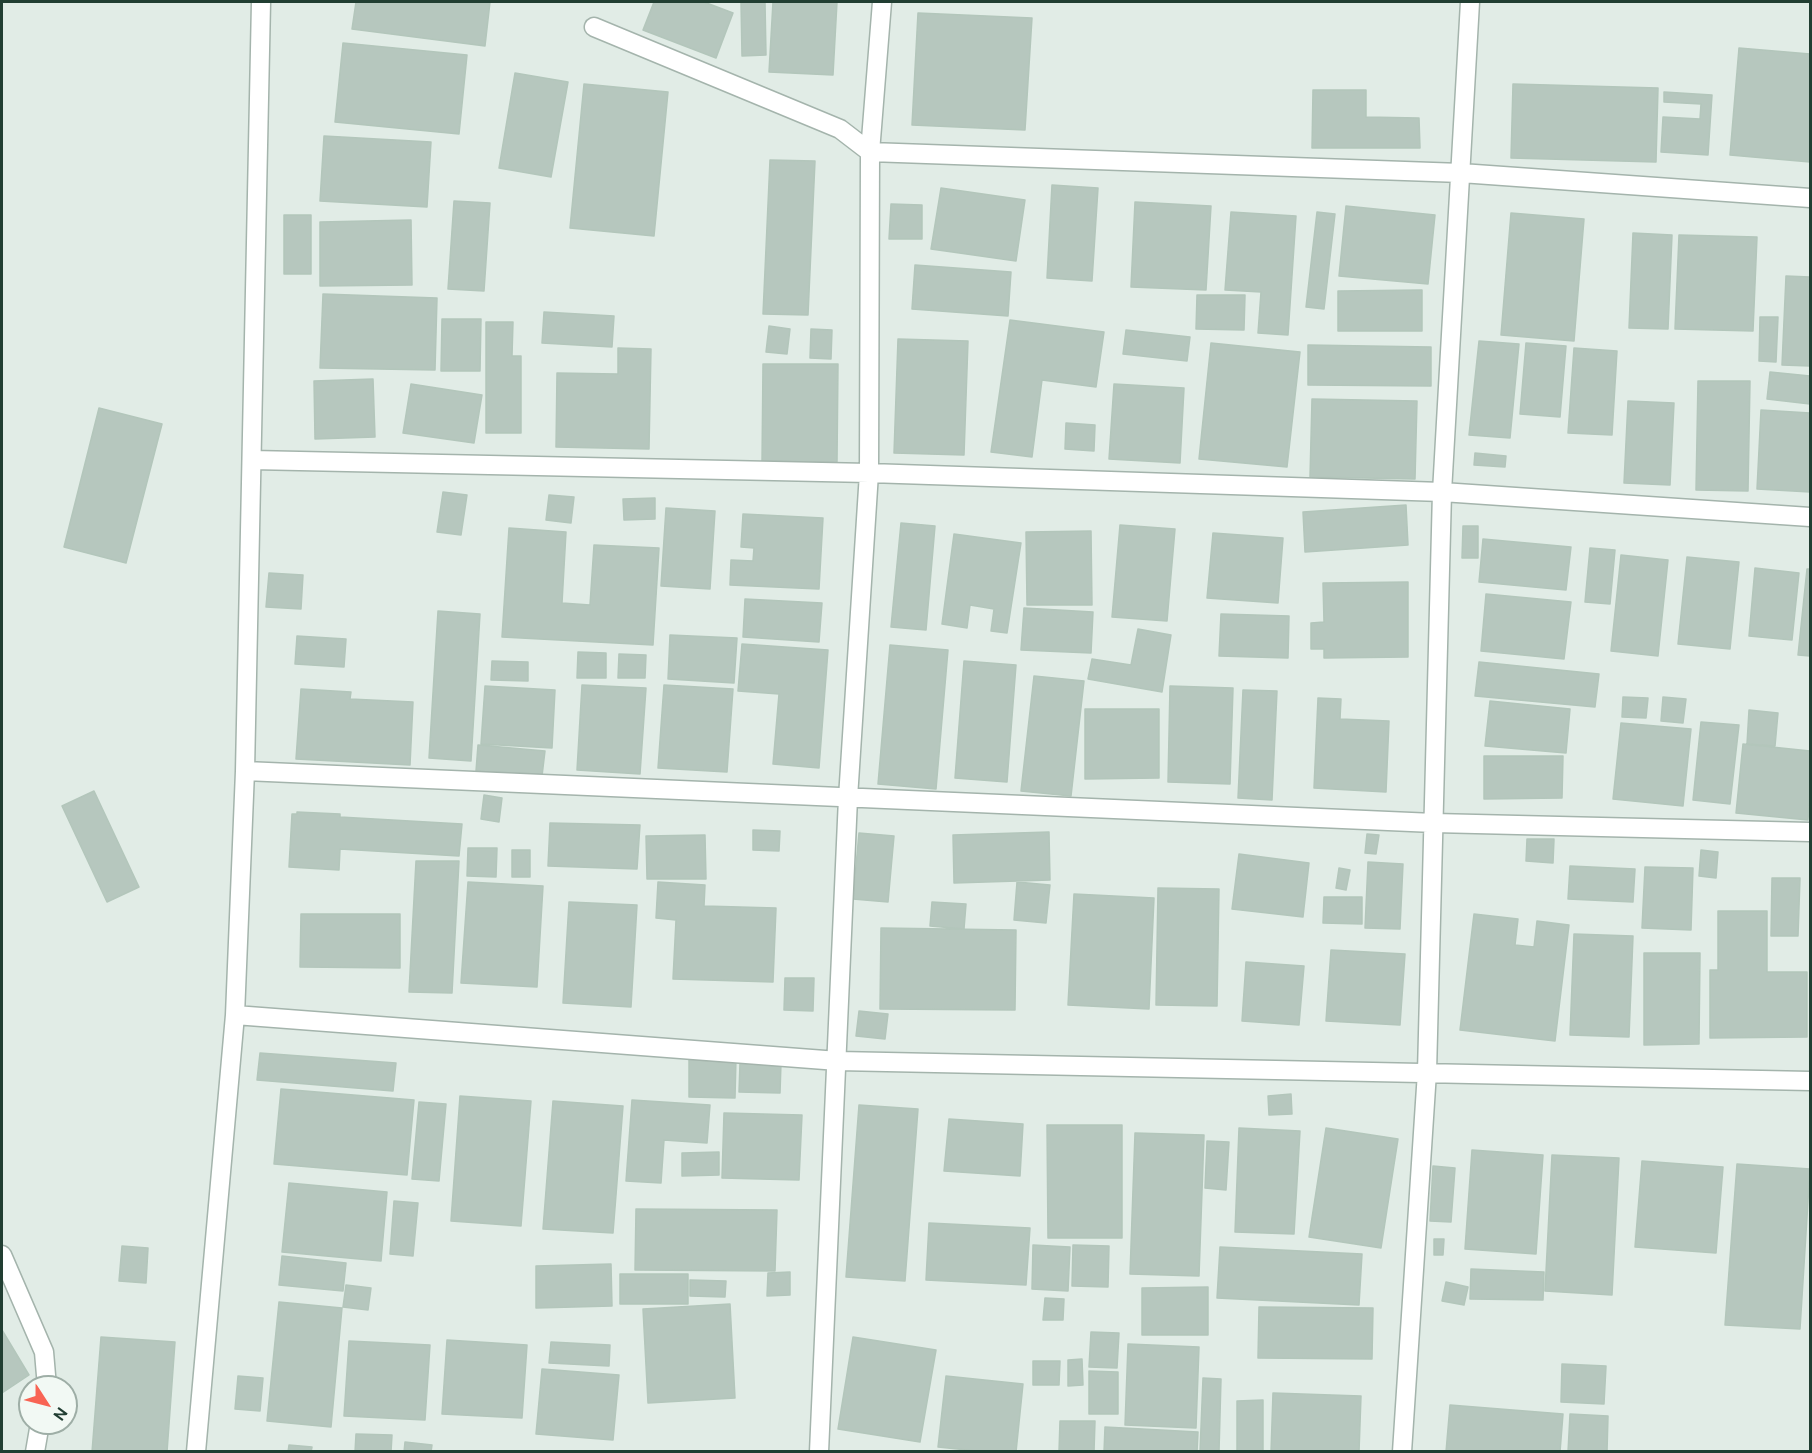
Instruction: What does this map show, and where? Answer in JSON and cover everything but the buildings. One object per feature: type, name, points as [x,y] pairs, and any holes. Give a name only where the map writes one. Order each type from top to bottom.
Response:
[{"type":"street","points":[[196,1452],[235,1015],[245,771],[261,2]]},
{"type":"street","points":[[819,1452],[848,798],[869,473],[870,152],[882,2]]},
{"type":"street","points":[[1402,1452],[1427,1072],[1442,492],[1470,2]]},
{"type":"street","points":[[594,27],[840,129],[870,152],[1461,173],[1810,198]]},
{"type":"street","points":[[252,460],[869,473],[1442,492],[1810,517]]},
{"type":"street","points":[[245,771],[1434,823],[1810,832]]},
{"type":"street","points":[[235,1015],[838,1061],[1810,1082]]},
{"type":"street","points":[[2,1255],[44,1352],[45,1375]]},
{"type":"street","points":[[35,1452],[38,1435]]}]
